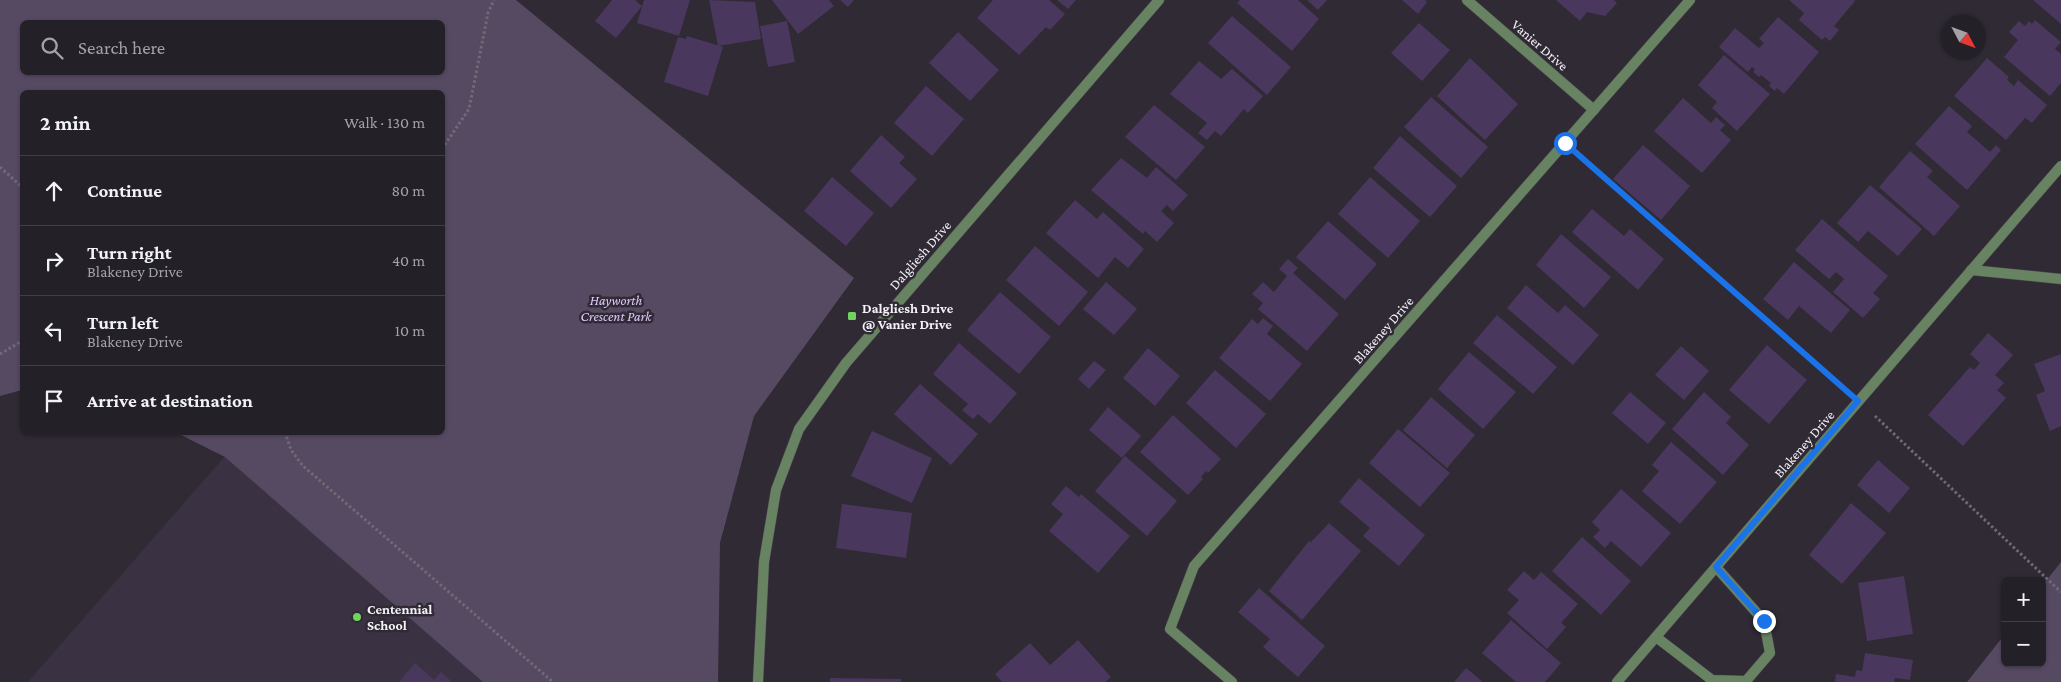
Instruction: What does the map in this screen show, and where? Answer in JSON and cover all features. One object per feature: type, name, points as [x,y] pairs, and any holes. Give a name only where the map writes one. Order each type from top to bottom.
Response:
[{"type":"street","name":"Dalgliesh Drive","points":[[758,682],[764,562],[776,490],[800,429],[846,363],[1159,0]]},
{"type":"street","name":"Vanier Drive","points":[[1467,0],[1594,110]]},
{"type":"street","name":"Blakeney Drive","points":[[1232,682],[1170,629],[1194,566],[1690,0]]},
{"type":"street","name":"Blakeney Drive","points":[[1617,682],[2061,166]]},
{"type":"street","points":[[1971,270],[2061,279]]},
{"type":"street","points":[[1656,637],[1712,680],[1746,680],[1770,653],[1764,621],[1716,567]]},
{"type":"path","points":[[445,145],[469,109],[488,13],[494,0]]},
{"type":"path","points":[[1565,143],[1858,401],[2061,592]]},
{"type":"path","points":[[0,167],[20,185]]},
{"type":"path","points":[[0,354],[20,342]]},
{"type":"path","points":[[286,435],[291,450],[303,466],[554,682]]},
{"type":"shaded area","points":[[225,456],[483,682],[28,682]]},
{"type":"green space","name":"Hayworth Crescent Park","points":[[0,0],[516,0],[854,278],[754,416],[720,543],[718,682],[483,682],[225,457],[181,435],[445,435],[445,90],[20,90],[20,391],[0,396]]},
{"type":"green space","points":[[2061,562],[2061,682],[1967,682],[2001,639],[2001,667],[2046,667],[2046,581]]},
{"type":"building","points":[[612,0],[635,0],[642,6],[616,38],[595,21]]},
{"type":"building","points":[[644,0],[690,0],[679,36],[637,23]]},
{"type":"building","points":[[709,0],[755,2],[761,39],[718,46]]},
{"type":"building","points":[[772,0],[829,0],[834,6],[798,34]]},
{"type":"building","points":[[840,0],[854,0],[848,7]]},
{"type":"building","points":[[993,0],[1049,0],[1065,14],[1050,30],[1046,27],[1019,55],[977,18]]},
{"type":"building","points":[[1057,0],[1076,0],[1068,9]]},
{"type":"building","points":[[1240,0],[1298,0],[1319,19],[1292,51],[1237,3]]},
{"type":"building","points":[[1307,0],[1327,0],[1318,10]]},
{"type":"building","points":[[1402,0],[1425,0],[1427,2],[1418,14]]},
{"type":"building","points":[[1556,0],[1614,0],[1617,3],[1605,16],[1587,12],[1580,21]]},
{"type":"building","points":[[1789,0],[1855,1],[1834,26],[1839,30],[1830,41],[1825,37],[1822,40],[1799,20],[1804,13]]},
{"type":"building","points":[[2033,0],[2061,0],[2061,24]]},
{"type":"building","points":[[1232,16],[1291,67],[1267,95],[1208,43]]},
{"type":"building","points":[[1778,17],[1819,52],[1784,94],[1777,88],[1775,91],[1769,86],[1771,83],[1761,75],[1759,77],[1753,72],[1755,69],[1752,67],[1748,72],[1719,47],[1735,28],[1759,48],[1764,43],[1759,39]]},
{"type":"building","points":[[2035,20],[2061,42],[2055,49],[2061,54],[2061,83],[2050,96],[2004,57],[2018,40],[2009,32],[2019,21],[2025,26],[2029,21],[2032,24]]},
{"type":"building","points":[[787,21],[795,62],[768,67],[760,26]]},
{"type":"building","points":[[1419,23],[1450,50],[1422,81],[1391,53]]},
{"type":"building","points":[[958,32],[999,70],[970,101],[929,63]]},
{"type":"building","points":[[687,36],[723,47],[708,96],[664,82],[678,37],[686,39]]},
{"type":"building","points":[[1724,55],[1770,94],[1737,131],[1712,108],[1717,102],[1698,85]]},
{"type":"building","points":[[1470,58],[1518,104],[1485,140],[1437,96]]},
{"type":"building","points":[[1987,58],[2009,77],[2007,80],[2014,86],[2018,80],[2047,105],[2032,123],[2025,118],[2006,140],[1954,96]]},
{"type":"building","points":[[1199,61],[1221,79],[1232,69],[1263,96],[1248,113],[1244,109],[1221,136],[1215,131],[1207,140],[1198,133],[1207,123],[1170,94]]},
{"type":"building","points":[[926,86],[964,119],[932,156],[894,123]]},
{"type":"building","points":[[1431,97],[1488,147],[1461,178],[1404,127]]},
{"type":"building","points":[[1683,98],[1711,123],[1716,117],[1725,125],[1720,130],[1731,140],[1702,173],[1654,131]]},
{"type":"building","points":[[1154,105],[1205,147],[1176,180],[1125,137]]},
{"type":"building","points":[[1949,106],[1972,126],[1967,132],[1990,152],[1996,145],[2001,150],[1967,190],[1915,144]]},
{"type":"building","points":[[881,135],[905,157],[899,163],[917,179],[891,208],[850,171]]},
{"type":"building","points":[[1400,136],[1457,186],[1430,217],[1373,168]]},
{"type":"building","points":[[1643,145],[1690,186],[1661,220],[1613,179]]},
{"type":"building","points":[[1910,151],[1933,171],[1927,177],[1960,206],[1934,236],[1879,187]]},
{"type":"building","points":[[1121,158],[1147,178],[1156,167],[1188,195],[1173,211],[1167,205],[1161,211],[1174,223],[1157,242],[1145,231],[1143,234],[1091,190]]},
{"type":"building","points":[[832,177],[874,213],[846,246],[804,211]]},
{"type":"building","points":[[1370,177],[1420,221],[1388,258],[1338,214]]},
{"type":"building","points":[[1870,185],[1922,229],[1898,256],[1868,231],[1858,242],[1837,223]]},
{"type":"building","points":[[1075,200],[1097,219],[1103,212],[1144,249],[1128,268],[1115,257],[1098,278],[1046,233]]},
{"type":"building","points":[[1592,209],[1624,236],[1630,229],[1664,259],[1638,290],[1572,232]]},
{"type":"building","points":[[1822,219],[1888,276],[1873,293],[1880,299],[1863,318],[1833,292],[1844,279],[1836,272],[1829,279],[1795,250]]},
{"type":"building","points":[[1328,221],[1377,264],[1345,300],[1296,257]]},
{"type":"building","points":[[1561,234],[1611,277],[1584,308],[1536,265]]},
{"type":"building","points":[[1035,246],[1088,292],[1059,326],[1006,280]]},
{"type":"building","points":[[1288,259],[1298,268],[1293,273],[1339,314],[1307,351],[1258,309],[1263,303],[1252,294],[1263,282],[1274,292],[1287,276],[1279,269]]},
{"type":"building","points":[[1794,262],[1850,310],[1831,333],[1799,306],[1788,320],[1763,299]]},
{"type":"building","points":[[1106,282],[1137,309],[1114,335],[1083,309]]},
{"type":"building","points":[[1526,285],[1558,313],[1565,305],[1599,335],[1573,365],[1507,308]]},
{"type":"building","points":[[1000,292],[1051,337],[1019,374],[967,330]]},
{"type":"building","points":[[1497,315],[1557,367],[1533,394],[1473,343]]},
{"type":"building","points":[[1263,318],[1273,326],[1267,334],[1302,364],[1270,401],[1219,358],[1252,319],[1258,324]]},
{"type":"building","points":[[1988,333],[2013,355],[1995,375],[2004,383],[1997,390],[2006,398],[1963,446],[1928,415],[1970,367],[1974,370],[1980,363],[1970,354]]},
{"type":"building","points":[[959,343],[1017,393],[990,424],[978,414],[973,419],[962,410],[968,404],[933,374]]},
{"type":"building","points":[[1767,345],[1807,380],[1769,424],[1729,390]]},
{"type":"building","points":[[1681,346],[1709,371],[1684,400],[1655,375]]},
{"type":"building","points":[[1148,348],[1180,376],[1155,406],[1123,378]]},
{"type":"building","points":[[1469,352],[1516,392],[1483,429],[1438,389]]},
{"type":"building","points":[[2061,354],[2061,426],[2050,431],[2036,395],[2045,391],[2034,364]]},
{"type":"building","points":[[1094,361],[1106,370],[1089,389],[1078,379]]},
{"type":"building","points":[[1215,370],[1266,414],[1236,448],[1186,403]]},
{"type":"building","points":[[920,384],[978,434],[951,465],[894,414]]},
{"type":"building","points":[[1630,392],[1666,423],[1648,444],[1612,413]]},
{"type":"building","points":[[1704,392],[1731,417],[1726,423],[1749,445],[1723,475],[1672,429]]},
{"type":"building","points":[[1431,397],[1475,435],[1447,468],[1403,430]]},
{"type":"building","points":[[1108,407],[1141,436],[1122,458],[1089,430]]},
{"type":"building","points":[[1173,415],[1221,459],[1208,473],[1206,471],[1201,477],[1203,479],[1188,495],[1140,452]]},
{"type":"building","points":[[1398,429],[1450,473],[1420,507],[1369,463]]},
{"type":"building","points":[[872,431],[932,458],[912,503],[851,476]]},
{"type":"building","points":[[1671,442],[1717,482],[1680,524],[1642,491],[1659,471],[1652,465]]},
{"type":"building","points":[[1125,456],[1177,501],[1147,536],[1095,491]]},
{"type":"building","points":[[1878,460],[1910,488],[1889,513],[1857,485]]},
{"type":"building","points":[[1359,478],[1425,535],[1399,566],[1363,536],[1370,528],[1339,502]]},
{"type":"building","points":[[1066,486],[1079,497],[1081,494],[1130,536],[1098,573],[1049,531],[1063,514],[1051,504]]},
{"type":"building","points":[[1621,489],[1671,533],[1641,567],[1611,541],[1605,548],[1593,537],[1600,530],[1592,522]]},
{"type":"building","points":[[1851,503],[1886,533],[1842,584],[1809,555]]},
{"type":"building","points":[[842,504],[912,513],[906,558],[836,548]]},
{"type":"building","points":[[1329,523],[1361,551],[1302,620],[1269,591],[1309,541],[1311,542]]},
{"type":"building","points":[[1582,537],[1631,581],[1601,615],[1552,571]]},
{"type":"building","points":[[1524,571],[1534,580],[1541,572],[1578,604],[1561,623],[1566,627],[1547,649],[1507,613],[1519,600],[1507,590]]},
{"type":"building","points":[[1904,576],[1913,634],[1867,641],[1858,583]]},
{"type":"building","points":[[1259,588],[1325,646],[1298,677],[1263,647],[1270,639],[1238,612]]},
{"type":"building","points":[[1511,620],[1561,663],[1545,682],[1516,682],[1482,653]]},
{"type":"building","points":[[1078,640],[1111,677],[1105,682],[1002,682],[995,674],[1030,643],[1050,665]]},
{"type":"building","points":[[1865,653],[1913,660],[1910,680],[1895,678],[1894,682],[1835,682],[1836,674],[1855,677],[1856,670],[1862,671]]},
{"type":"building","name":"Centennial School","points":[[415,663],[434,680],[441,672],[452,682],[399,682]]},
{"type":"building","points":[[1466,668],[1483,682],[1454,682]]},
{"type":"building","points":[[830,678],[901,679],[901,682],[830,682]]},
{"type":"place","name":"Dalgliesh Drive @ Vanier Drive","points":[[852,316]]},
{"type":"place","name":"Centennial School","points":[[357,617]]},
{"type":"route","points":[[1565,143],[1858,401],[1716,567],[1764,621]]}]
